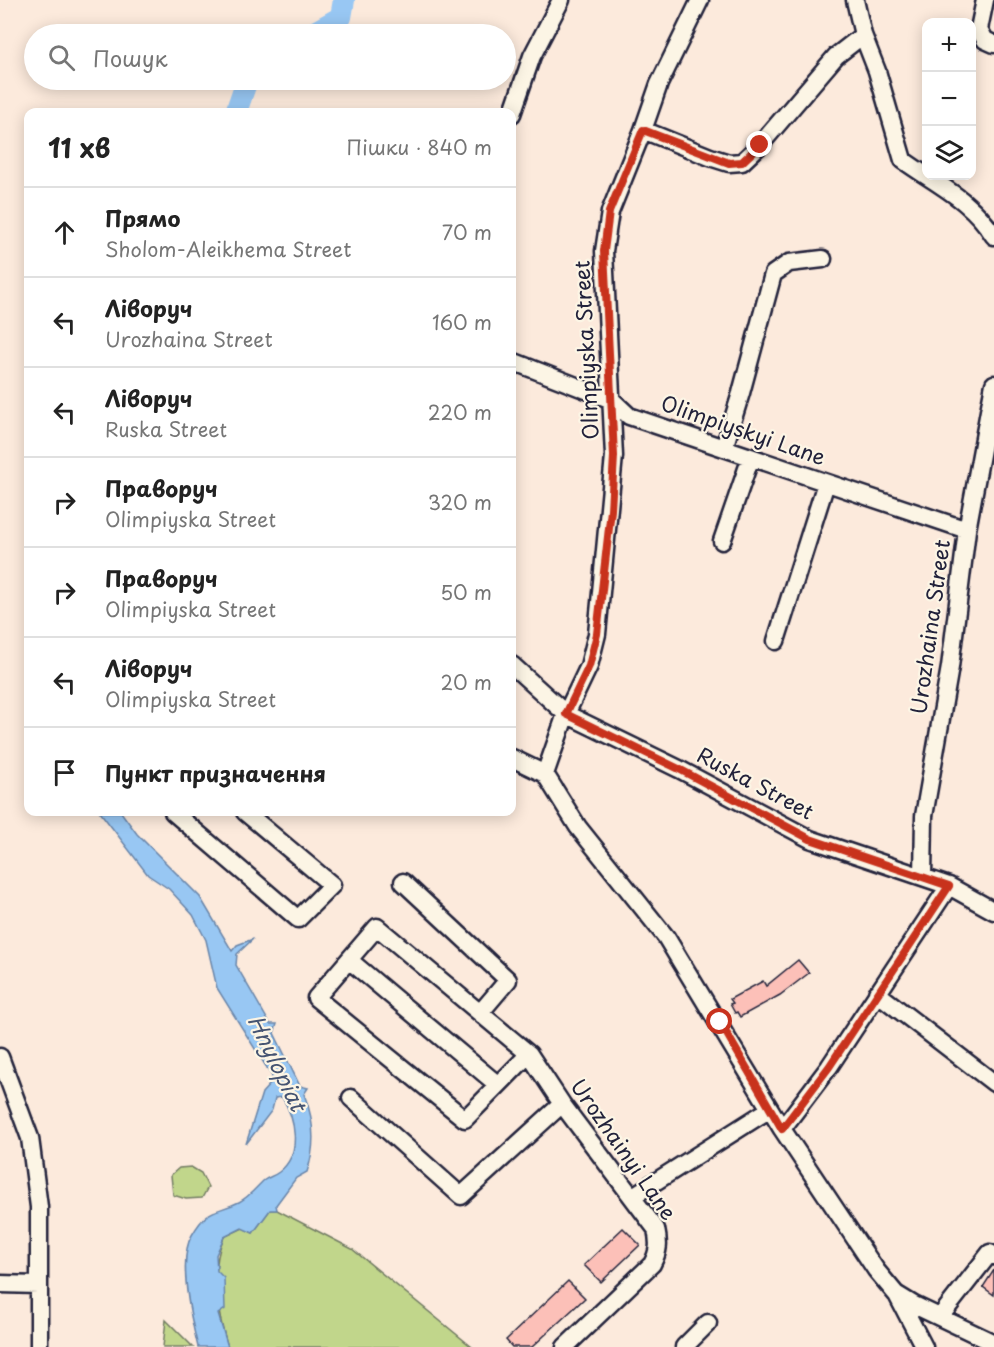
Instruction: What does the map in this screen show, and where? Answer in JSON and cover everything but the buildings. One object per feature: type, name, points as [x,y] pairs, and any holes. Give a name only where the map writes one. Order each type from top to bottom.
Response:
[{"type":"street","points":[[514,108],[532,56],[561,0]]},
{"type":"street","name":"Olimpiyska Street","points":[[545,774],[566,714],[589,666],[597,634],[612,499],[614,456],[604,251],[609,212],[643,130],[659,84],[700,0]]},
{"type":"street","points":[[855,0],[863,34],[877,72],[903,160],[947,187],[968,204],[994,236]]},
{"type":"street","points":[[984,0],[978,29],[985,40],[994,44]]},
{"type":"street","points":[[643,130],[710,157],[729,163],[742,162],[760,145],[836,56],[863,34]]},
{"type":"street","points":[[724,448],[773,274],[789,263],[823,259]]},
{"type":"street","name":"Olimpiyskyi Lane","points":[[516,362],[612,400],[629,416],[967,530]]},
{"type":"street","name":"Urozhaina Street","points":[[923,877],[924,816],[950,667],[967,530],[994,384]]},
{"type":"street","points":[[723,541],[751,457]]},
{"type":"street","points":[[776,641],[826,483]]},
{"type":"street","name":"Ruska Street","points":[[516,669],[566,714],[679,769],[810,839],[949,886],[994,911]]},
{"type":"street","points":[[516,760],[545,774],[578,826],[666,938],[782,1129],[869,1261],[896,1294],[924,1347]]},
{"type":"street","points":[[178,816],[298,919],[332,885],[250,816]]},
{"type":"street","points":[[403,882],[508,980],[480,1013]]},
{"type":"street","points":[[782,1129],[829,1067],[949,886]]},
{"type":"street","name":"Urozhainyi Lane","points":[[349,960],[378,927],[529,1054],[562,1104],[656,1229],[657,1253],[652,1264],[565,1347]]},
{"type":"street","points":[[498,1085],[349,960],[316,998],[465,1119],[529,1054]]},
{"type":"street","points":[[877,993],[994,1083]]},
{"type":"street","points":[[0,1057],[30,1138],[39,1207],[39,1347]]},
{"type":"street","points":[[351,1098],[461,1196],[562,1104]]},
{"type":"street","points":[[633,1196],[770,1109]]},
{"type":"street","points":[[940,1317],[990,1253],[994,1256]]},
{"type":"street","points":[[0,1284],[38,1284]]},
{"type":"street","points":[[896,1294],[994,1343]]},
{"type":"street","points":[[684,1347],[708,1323]]},
{"type":"green space","points":[[191,1167],[201,1173],[208,1187],[202,1198],[186,1199],[173,1195],[171,1175],[179,1168]]},
{"type":"green space","points":[[270,1210],[277,1210],[352,1249],[472,1347],[228,1347],[216,1292],[219,1250],[224,1237],[243,1228],[253,1233]]},
{"type":"green space","points":[[166,1320],[193,1347],[163,1347]]},
{"type":"water","points":[[103,816],[124,816],[137,834],[200,897],[232,951],[237,945],[253,939],[237,954],[236,965],[270,1024],[277,1024],[274,1033],[300,1086],[308,1088],[304,1094],[312,1123],[313,1142],[307,1172],[296,1178],[276,1205],[277,1210],[270,1210],[253,1233],[242,1228],[224,1237],[216,1255],[217,1271],[224,1278],[225,1309],[218,1314],[228,1347],[198,1347],[185,1274],[188,1246],[192,1235],[203,1219],[213,1212],[242,1200],[287,1164],[294,1146],[293,1125],[282,1097],[275,1098],[272,1110],[246,1144],[262,1093],[271,1083],[272,1076],[217,988],[206,940],[193,915],[169,889],[148,875]]},
{"type":"waterway","name":"Hnylopiat","points":[[329,24],[341,17],[344,0]]},
{"type":"waterway","name":"Hnylopiat","points":[[237,108],[244,90]]},
{"type":"route","points":[[720,1022],[782,1129],[829,1067],[949,886],[810,839],[679,769],[566,714],[589,666],[597,634],[611,510],[614,456],[604,251],[609,212],[643,130],[729,163],[748,159],[760,145]]}]
